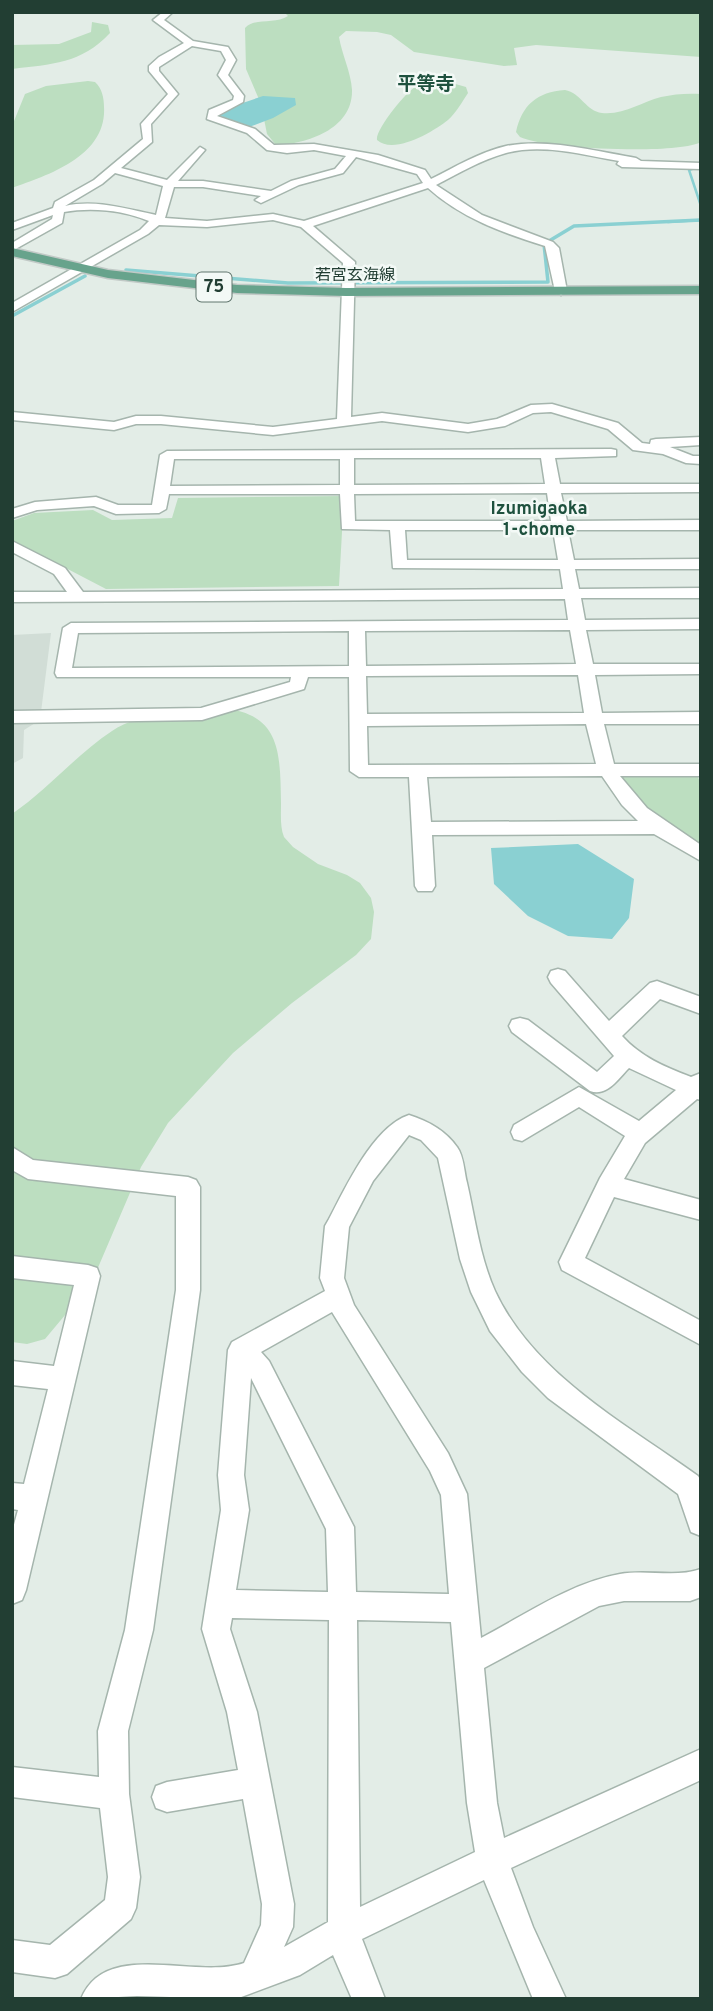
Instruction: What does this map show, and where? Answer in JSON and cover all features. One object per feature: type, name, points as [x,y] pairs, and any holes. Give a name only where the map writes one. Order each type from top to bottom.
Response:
[{"type":"main road","name":"若宮玄海線","points":[[12,250],[82,268],[191,285],[346,292],[701,290]]},
{"type":"street","points":[[169,12],[158,20],[190,43],[225,49],[229,53],[231,60],[223,75],[239,96],[237,102],[213,112],[211,117],[251,131],[271,148],[288,150],[314,147],[378,158],[421,172],[427,185],[473,216],[553,247],[561,291]]},
{"type":"street","points":[[12,250],[58,221],[59,204],[98,182],[148,140],[146,124],[173,94],[154,71],[154,66],[164,57],[181,51],[190,43]]},
{"type":"street","points":[[346,143],[353,154]]},
{"type":"street","points":[[305,225],[427,185],[495,153],[524,147],[554,147],[636,161]]},
{"type":"street","points":[[12,308],[144,232],[158,221],[169,184],[200,150]]},
{"type":"street","points":[[495,153],[547,150],[628,165],[699,164],[701,179]]},
{"type":"street","points":[[246,218],[253,207],[271,194],[295,183],[340,171],[353,154]]},
{"type":"street","points":[[113,169],[169,184],[203,184],[271,194]]},
{"type":"street","points":[[12,228],[57,210],[85,205],[139,213],[158,221],[207,223],[273,217],[305,225],[349,262],[344,421]]},
{"type":"street","points":[[12,416],[114,426],[136,420],[161,420],[273,431],[382,417],[468,428],[500,423],[531,409],[552,408],[613,426],[621,430],[633,444],[666,450],[691,460],[701,460]]},
{"type":"street","points":[[633,444],[701,441]]},
{"type":"street","points":[[547,453],[600,753],[607,771],[626,801],[655,827],[701,855]]},
{"type":"street","points":[[12,514],[35,506],[96,501],[116,510],[159,509],[167,455],[611,453]]},
{"type":"street","points":[[347,454],[347,526],[701,525]]},
{"type":"street","points":[[162,490],[701,488]]},
{"type":"street","points":[[397,526],[399,565],[701,564]]},
{"type":"street","points":[[12,546],[64,574],[75,586],[77,596]]},
{"type":"street","points":[[12,597],[701,593]]},
{"type":"street","points":[[302,595],[303,626]]},
{"type":"street","points":[[701,624],[71,628],[63,673],[701,669]]},
{"type":"street","points":[[357,626],[359,772],[701,771]]},
{"type":"street","points":[[12,716],[202,714],[298,685],[300,672]]},
{"type":"street","points":[[358,720],[701,718]]},
{"type":"street","points":[[418,773],[425,886]]},
{"type":"street","points":[[422,828],[655,827]]},
{"type":"street","points":[[558,977],[627,1056],[652,1071],[698,1087]]},
{"type":"street","points":[[608,1036],[657,989],[701,1006]]},
{"type":"street","points":[[520,1026],[598,1085],[627,1056]]},
{"type":"street","points":[[698,1087],[640,1133],[608,1185],[571,1262],[701,1334]]},
{"type":"street","points":[[522,1132],[579,1096],[640,1133]]},
{"type":"street","points":[[550,1999],[520,1934],[492,1860],[482,1803],[454,1494],[439,1462],[344,1311],[332,1278],[337,1226],[365,1174],[401,1128],[408,1124],[429,1133],[449,1154],[476,1270],[483,1292],[499,1323],[531,1364],[557,1389],[689,1485],[701,1522]]},
{"type":"street","points":[[12,1157],[28,1169],[188,1187],[188,1290],[139,1630],[113,1731],[114,1794],[124,1877],[120,1908],[55,1962],[12,1956]]},
{"type":"street","points":[[608,1185],[701,1210]]},
{"type":"street","points":[[12,1267],[88,1276],[63,1379],[23,1497],[12,1590]]},
{"type":"street","points":[[241,1350],[339,1296]]},
{"type":"street","points":[[241,1350],[231,1475],[235,1510],[216,1629],[242,1712],[278,1904],[277,1927],[257,1975]]},
{"type":"street","points":[[241,1350],[260,1369],[340,1527],[343,1607],[344,1931],[348,1951],[369,1999]]},
{"type":"street","points":[[12,1373],[63,1379]]},
{"type":"street","points":[[470,1660],[595,1593],[624,1587],[690,1587],[701,1583]]},
{"type":"street","points":[[220,1604],[465,1608]]},
{"type":"street","points":[[97,1999],[109,1987],[137,1980],[226,1986],[288,1963],[344,1931],[701,1764]]},
{"type":"street","points":[[12,1782],[114,1794]]},
{"type":"street","points":[[167,1797],[256,1782]]},
{"type":"shaded area","points":[[51,633],[40,720],[24,730],[23,758],[12,764],[12,635]]},
{"type":"green space","points":[[284,12],[701,12],[701,57],[536,45],[514,48],[517,65],[504,66],[414,52],[391,35],[346,31],[339,37],[352,90],[345,115],[326,132],[301,141],[276,145],[267,134],[261,104],[246,69],[245,28],[254,23],[283,19],[288,16]]},
{"type":"green space","points":[[92,22],[108,25],[110,33],[88,51],[65,61],[12,69],[12,45],[59,44],[91,32]]},
{"type":"green space","points":[[88,81],[97,84],[104,100],[102,124],[96,138],[86,151],[58,170],[12,188],[12,126],[25,94],[46,86]]},
{"type":"green space","points":[[452,83],[466,87],[468,93],[448,120],[423,136],[403,143],[384,144],[377,140],[386,120],[412,89],[425,84]]},
{"type":"green space","points":[[565,90],[596,112],[602,113],[626,110],[666,96],[701,94],[701,142],[666,148],[611,149],[555,145],[520,137],[516,132],[527,107],[539,97]]},
{"type":"green space","points":[[344,496],[339,586],[106,589],[12,540],[12,521],[34,513],[93,510],[112,520],[172,518],[178,498]]},
{"type":"green space","points":[[222,708],[242,712],[267,728],[278,753],[281,825],[284,837],[293,847],[318,864],[360,883],[371,898],[374,912],[371,939],[356,955],[292,1003],[233,1053],[168,1123],[141,1167],[91,1284],[45,1339],[27,1344],[12,1342],[12,814],[99,740],[124,724],[165,713]]},
{"type":"green space","points":[[697,775],[701,784],[701,847],[666,826],[645,809],[635,799],[622,777]]},
{"type":"water","points":[[263,96],[295,98],[296,105],[249,127],[218,115],[225,109]]},
{"type":"water","points":[[578,844],[634,879],[629,918],[612,939],[568,936],[528,916],[494,884],[491,848]]},
{"type":"waterway","points":[[698,167],[689,170],[701,206]]},
{"type":"waterway","points":[[126,270],[288,283],[548,282],[544,244],[574,226],[701,220],[668,222]]},
{"type":"waterway","points":[[12,316],[85,276]]},
{"type":"district","name":"平等寺","points":[[426,85]]},
{"type":"district","name":"Izumigaoka 1-chome","points":[[539,519]]}]
